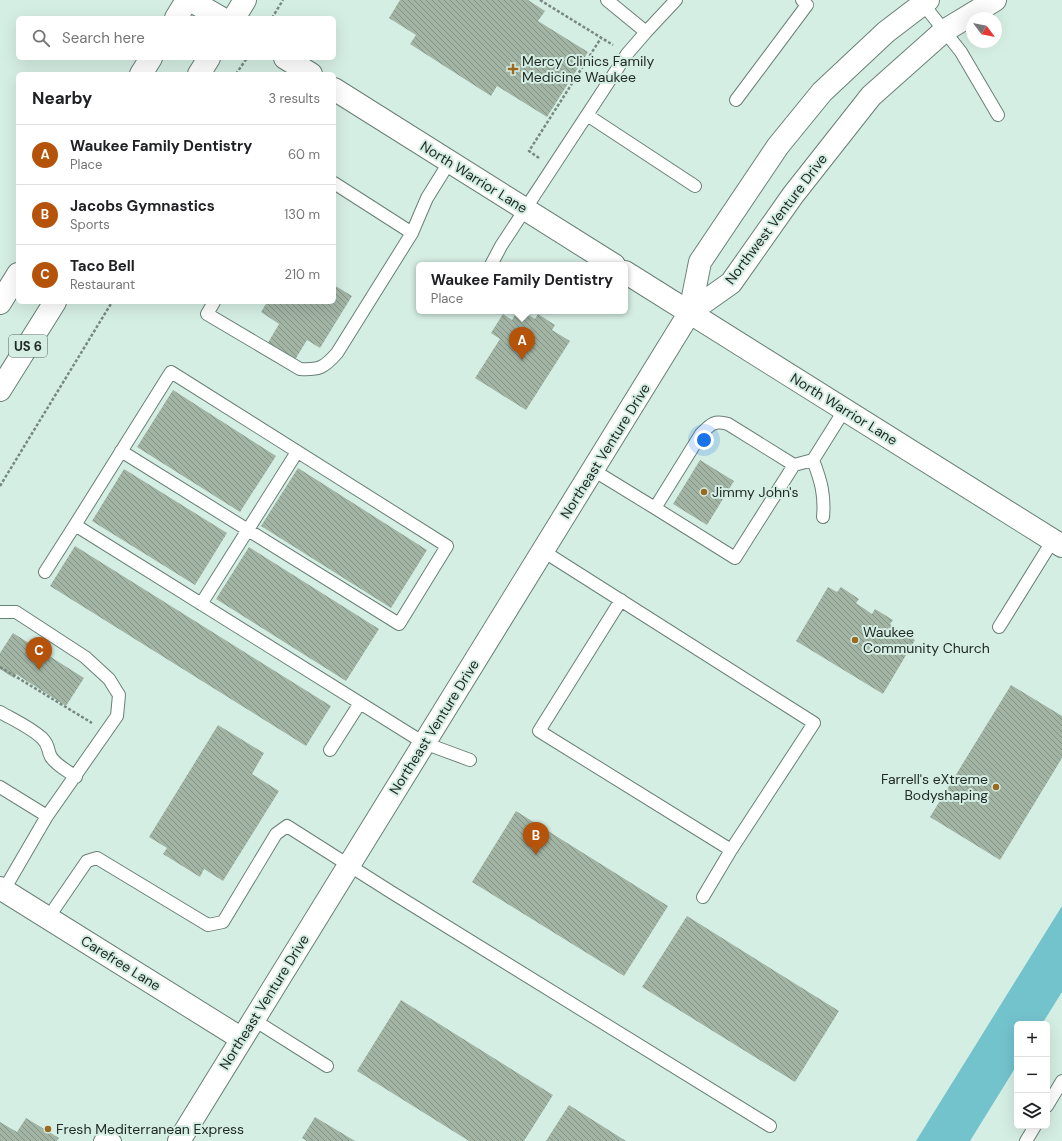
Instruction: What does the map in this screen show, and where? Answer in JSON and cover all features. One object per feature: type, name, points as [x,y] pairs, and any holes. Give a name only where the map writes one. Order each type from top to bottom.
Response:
[{"type":"main road","points":[[177,16],[187,0]]},
{"type":"main road","points":[[190,0],[218,16]]},
{"type":"main road","points":[[235,16],[245,0]]},
{"type":"main road","name":"Northwest Venture Drive","points":[[690,312],[731,283],[793,194],[871,96],[944,31],[995,0]]},
{"type":"main road","points":[[690,312],[700,262],[778,146],[822,92],[886,32],[924,1]]},
{"type":"main road","points":[[142,72],[150,60]]},
{"type":"main road","points":[[200,72],[208,60]]},
{"type":"main road","points":[[289,60],[308,72]]},
{"type":"main road","name":"North Warrior Lane","points":[[336,90],[609,262]]},
{"type":"main road","name":"North Warrior Lane","points":[[628,274],[1059,543]]},
{"type":"main road","points":[[0,303],[16,277]]},
{"type":"main road","name":"US 6","points":[[0,390],[54,304]]},
{"type":"main road","name":"Northeast Venture Drive","points":[[179,1141],[690,312]]},
{"type":"main road","name":"Carefree Lane","points":[[1,891],[48,918],[242,1039]]},
{"type":"lane","points":[[607,0],[646,32]]},
{"type":"lane","points":[[493,262],[501,246],[627,54],[676,0]]},
{"type":"lane","points":[[736,100],[807,5],[802,0]]},
{"type":"lane","points":[[924,1],[944,31],[961,52],[998,115]]},
{"type":"lane","points":[[587,115],[695,186]]},
{"type":"lane","points":[[213,304],[207,314],[300,369],[314,370],[328,363],[337,353],[412,232],[427,198],[450,162]]},
{"type":"lane","points":[[336,184],[412,232]]},
{"type":"lane","points":[[45,572],[74,525],[171,372],[447,546],[399,624],[121,451]]},
{"type":"lane","points":[[593,470],[735,558],[794,465],[813,460],[845,409]]},
{"type":"lane","points":[[655,508],[701,434],[710,425],[719,421],[728,424],[794,465]]},
{"type":"lane","points":[[201,604],[296,452]]},
{"type":"lane","points":[[813,460],[822,483],[824,502],[823,517]]},
{"type":"lane","points":[[74,525],[424,743],[470,760]]},
{"type":"lane","points":[[999,627],[1059,543]]},
{"type":"lane","points":[[543,551],[814,723],[731,850],[703,897]]},
{"type":"lane","points":[[621,600],[538,731],[731,850]]},
{"type":"lane","points":[[0,612],[16,612],[85,657],[109,679],[119,695],[117,716],[76,777],[47,816],[1,891]]},
{"type":"lane","points":[[330,750],[360,703]]},
{"type":"lane","points":[[0,712],[35,732],[48,745],[51,757],[59,765],[76,777]]},
{"type":"lane","points":[[0,787],[47,816]]},
{"type":"lane","points":[[48,918],[87,861],[98,858],[208,925],[223,922],[276,834],[287,826],[349,866],[770,1126]]},
{"type":"lane","points":[[254,1020],[327,1066]]},
{"type":"lane","points":[[1050,1101],[1062,1081]]},
{"type":"lane","points":[[1026,1141],[1033,1129]]},
{"type":"lane","points":[[100,1141],[104,1134],[115,1141]]},
{"type":"path","points":[[273,16],[283,0]]},
{"type":"path","points":[[540,0],[627,54]]},
{"type":"path","points":[[553,167],[529,151],[601,38]]},
{"type":"path","points":[[237,72],[245,60]]},
{"type":"path","points":[[0,486],[111,304]]},
{"type":"path","points":[[0,667],[106,732]]},
{"type":"water","points":[[1062,906],[1062,992],[1044,1021],[1014,1021],[1014,1070],[970,1141],[916,1141]]},
{"type":"building","name":"Mercy Clinics Family Medicine Waukee","points":[[400,0],[528,0],[545,11],[538,21],[588,52],[547,117],[497,86],[491,96],[410,44],[416,35],[389,18]]},
{"type":"building","points":[[336,286],[352,296],[320,348],[307,340],[293,363],[266,346],[279,324],[261,312],[266,304],[336,304]]},
{"type":"building","points":[[503,314],[512,320],[515,314],[527,314],[535,319],[538,314],[555,325],[552,330],[570,341],[526,410],[475,378],[500,339],[491,333]]},
{"type":"building","points":[[173,390],[276,456],[240,512],[137,447]]},
{"type":"building","name":"Jimmy John's","points":[[700,460],[734,481],[707,525],[673,504]]},
{"type":"building","points":[[298,468],[427,550],[391,608],[261,526]]},
{"type":"building","points":[[124,469],[227,533],[195,585],[92,521]]},
{"type":"building","points":[[75,546],[331,706],[306,746],[50,586]]},
{"type":"building","points":[[249,547],[379,629],[346,681],[216,599]]},
{"type":"building","name":"Waukee Community Church","points":[[828,587],[837,592],[841,587],[859,599],[856,603],[872,614],[875,609],[893,620],[890,624],[915,640],[883,694],[796,641]]},
{"type":"building","points":[[13,633],[84,678],[66,706],[16,674],[14,678],[0,669],[0,653]]},
{"type":"building","name":"Farrell's eXtreme Bodyshaping","points":[[1011,685],[1062,716],[1062,758],[1000,860],[930,817]]},
{"type":"building","points":[[218,725],[264,753],[252,774],[279,791],[223,881],[204,869],[200,877],[163,854],[167,848],[149,837]]},
{"type":"building","points":[[516,811],[668,906],[624,976],[472,882]]},
{"type":"building","points":[[687,916],[839,1011],[795,1082],[642,987]]},
{"type":"building","points":[[401,1000],[553,1095],[524,1141],[469,1141],[357,1071]]},
{"type":"building","points":[[569,1105],[626,1141],[546,1141]]},
{"type":"building","points":[[315,1117],[355,1141],[307,1141],[302,1138]]},
{"type":"building","points":[[26,1118],[59,1138],[57,1141],[0,1141],[0,1122],[17,1132]]},
{"type":"place","name":"Mercy Clinics Family Medicine Waukee","points":[[513,69]]},
{"type":"place","name":"Waukee Family Dentistry","points":[[522,360]]},
{"type":"place","name":"Jimmy John's","points":[[704,492]]},
{"type":"place","name":"Waukee Community Church","points":[[855,640]]},
{"type":"place","name":"Taco Bell","points":[[39,670]]},
{"type":"place","name":"Farrell's eXtreme Bodyshaping","points":[[996,787]]},
{"type":"place","name":"Jacobs Gymnastics","points":[[536,855]]},
{"type":"place","name":"Fresh Mediterranean Express","points":[[48,1129]]}]
